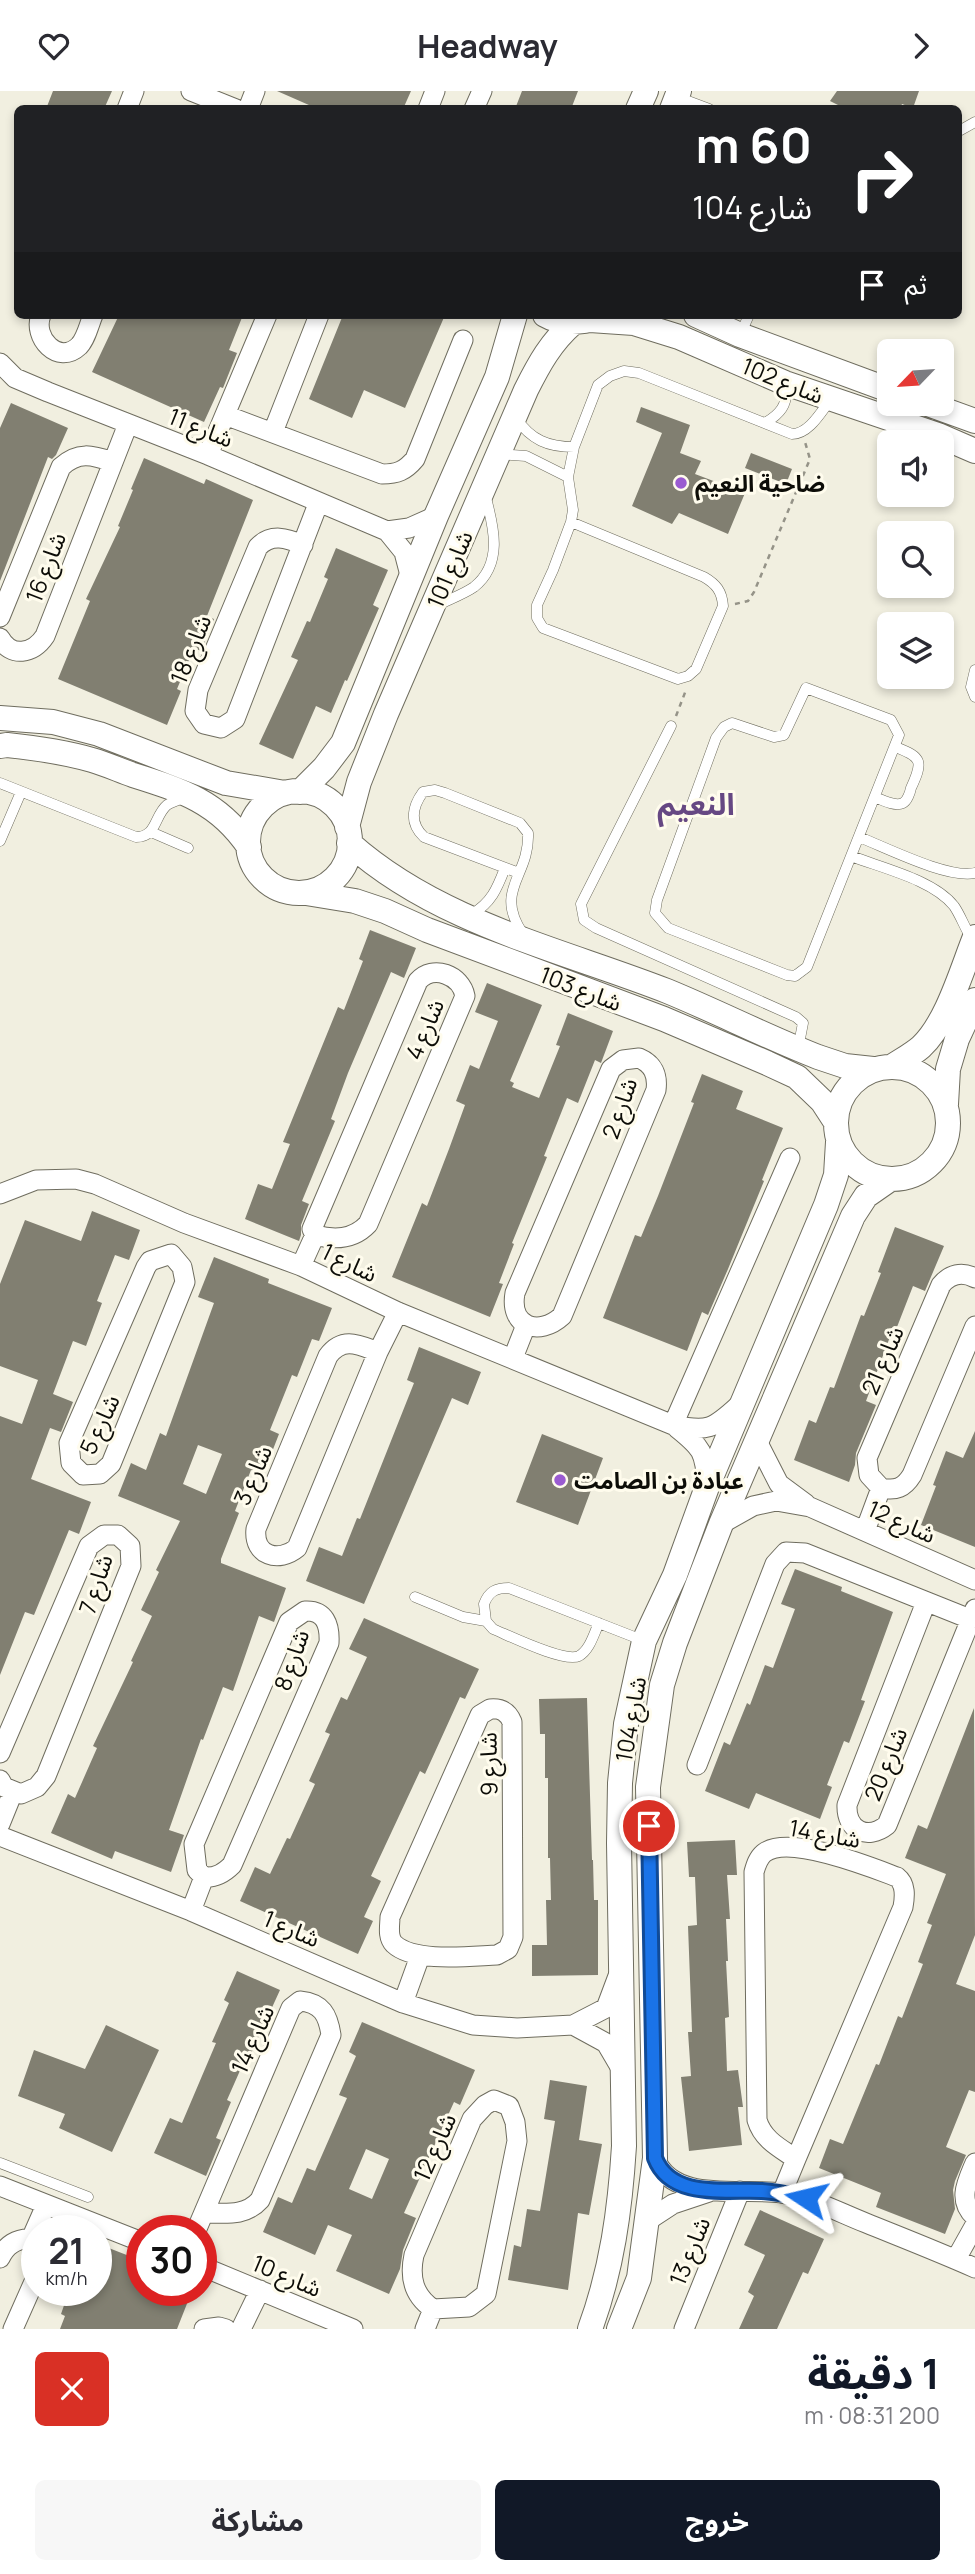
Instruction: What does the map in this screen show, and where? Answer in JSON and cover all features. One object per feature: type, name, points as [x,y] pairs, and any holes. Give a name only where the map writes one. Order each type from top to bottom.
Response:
[{"type":"street","points":[[191,91],[226,105]]},
{"type":"street","points":[[39,319],[41,340],[53,350],[62,352],[70,351],[81,344],[91,319]]},
{"type":"street","points":[[208,455],[265,319]]},
{"type":"street","points":[[273,432],[317,319]]},
{"type":"street","name":"شارع 101","points":[[292,792],[324,768],[343,743],[436,516],[497,377],[514,319]]},
{"type":"street","name":"شارع 102","points":[[552,319],[634,323],[679,337],[785,383],[938,435],[975,451]]},
{"type":"street","name":"شارع 101","points":[[348,835],[359,782],[542,357],[560,334],[587,319]]},
{"type":"street","name":"شارع 102","points":[[715,319],[744,325],[877,385]]},
{"type":"street","points":[[225,415],[382,474],[396,474],[408,468],[415,459],[463,340]]},
{"type":"street","name":"شارع 11","points":[[0,363],[15,378],[208,455],[318,504],[387,531]]},
{"type":"street","points":[[954,413],[975,421]]},
{"type":"street","name":"شارع 16","points":[[0,638],[5,646],[17,652],[33,649],[40,643],[128,424]]},
{"type":"street","name":"شارع 16","points":[[0,617],[61,467],[81,455],[90,455],[113,463]]},
{"type":"street","name":"شارع 18","points":[[303,545],[288,539],[271,538],[264,540],[258,547],[198,690],[195,711],[204,724],[221,729],[234,719],[303,545],[318,504]]},
{"type":"street","points":[[387,531],[409,528],[436,516]]},
{"type":"street","points":[[387,531],[404,552],[411,579]]},
{"type":"street","points":[[0,718],[65,725],[99,734],[226,783],[292,792],[308,791],[329,800],[343,817],[348,835],[348,858],[338,877],[321,890],[300,895],[279,890],[261,878],[251,860],[247,838],[253,816],[268,801],[292,792]]},
{"type":"street","points":[[0,746],[7,744],[55,751],[93,760],[178,789],[216,811],[249,847]]},
{"type":"street","name":"شارع 103","points":[[348,835],[374,866],[408,888],[469,916],[665,991],[797,1049],[845,1066],[883,1067]]},
{"type":"street","name":"شارع 103","points":[[306,893],[355,901],[385,911],[427,930],[715,1040],[797,1077],[822,1101],[836,1132]]},
{"type":"street","points":[[974,939],[951,998],[934,1030],[921,1047],[853,1080],[840,1099],[836,1132],[850,1161],[867,1174],[889,1180],[916,1175],[937,1157],[948,1132],[947,1069],[975,1000]]},
{"type":"street","name":"شارع 4","points":[[301,1266],[314,1235],[312,1229],[418,981],[429,973],[444,973],[457,981],[464,989],[465,996],[368,1224],[355,1234],[340,1239],[314,1235]]},
{"type":"street","name":"شارع 2","points":[[639,1058],[650,1063],[656,1090],[562,1316],[540,1328],[526,1325],[517,1315],[515,1293],[611,1069],[623,1060],[639,1058]]},
{"type":"street","points":[[883,1067],[915,1071],[934,1084],[946,1104]]},
{"type":"street","name":"شارع 104","points":[[590,2329],[610,2266],[618,2226],[624,2146],[619,1843],[620,1783],[628,1717],[644,1641],[675,1574],[707,1487],[826,1205],[835,1175],[836,1132]]},
{"type":"street","points":[[673,1425],[790,1159]]},
{"type":"street","name":"شارع 1","points":[[0,1194],[36,1180],[76,1179],[95,1184],[184,1223],[301,1266],[398,1312],[673,1425],[698,1430],[719,1424],[742,1403]]},
{"type":"street","name":"شارع 104","points":[[619,2329],[639,2278],[655,2158],[649,1787],[662,1685],[675,1643],[721,1524],[853,1216],[866,1196],[889,1180]]},
{"type":"street","points":[[172,1255],[184,1223]]},
{"type":"street","name":"شارع 5","points":[[172,1255],[182,1267],[185,1282],[111,1464],[100,1475],[83,1475],[71,1463],[69,1443],[146,1267],[158,1257],[172,1255]]},
{"type":"street","name":"شارع 21","points":[[881,1489],[869,1475],[867,1458],[941,1285],[953,1275],[970,1275],[975,1278]]},
{"type":"street","name":"شارع 3","points":[[378,1352],[352,1342],[338,1346],[328,1356],[256,1529],[259,1546],[270,1555],[286,1555],[298,1548],[378,1352],[398,1312]]},
{"type":"street","points":[[513,1358],[526,1325]]},
{"type":"street","points":[[865,1531],[881,1489],[894,1490],[907,1484],[912,1475],[975,1326]]},
{"type":"street","name":"شارع 1","points":[[673,1425],[694,1441],[705,1457],[707,1487]]},
{"type":"street","name":"شارع 12","points":[[757,1441],[779,1484],[810,1507],[975,1580]]},
{"type":"street","name":"شارع 12","points":[[721,1524],[753,1506],[776,1501],[810,1507]]},
{"type":"street","name":"شارع 7","points":[[0,1753],[89,1546],[104,1535],[118,1535],[130,1546],[131,1566],[46,1776],[37,1787],[21,1794],[6,1786],[0,1823]]},
{"type":"street","name":"شارع 20","points":[[696,1765],[775,1564],[786,1552],[805,1553],[926,1602],[973,1614],[887,1825],[872,1833],[859,1831],[849,1819],[847,1805],[926,1602]]},
{"type":"street","name":"شارع 8","points":[[305,1611],[320,1613],[326,1619],[330,1631],[329,1643],[238,1853],[227,1870],[212,1878],[204,1877],[197,1870],[194,1844],[289,1622],[305,1611]]},
{"type":"street","name":"شارع 9","points":[[490,1709],[501,1710],[510,1716],[512,1722],[513,1937],[508,1949],[497,1955],[420,1956],[395,1945],[391,1939],[390,1917],[480,1714],[490,1709]]},
{"type":"street","points":[[628,1717],[641,1728],[656,1726]]},
{"type":"street","name":"شارع 1","points":[[0,1836],[191,1911],[403,2003],[473,2025],[517,2028],[573,2025],[606,2008],[621,1969]]},
{"type":"street","points":[[619,1843],[624,1839],[636,1837],[649,1846]]},
{"type":"street","name":"شارع 14","points":[[782,2193],[898,1920],[904,1898],[902,1883],[897,1877],[844,1857],[785,1848],[764,1853],[759,1857],[754,1872],[757,2120],[761,2131],[773,2144],[796,2159]]},
{"type":"street","points":[[191,1911],[204,1877]]},
{"type":"street","points":[[403,2003],[420,1956]]},
{"type":"street","name":"شارع 14","points":[[300,2001],[318,2006],[325,2012],[331,2035],[260,2200],[253,2208],[237,2213],[204,2213],[291,2008],[300,2001]]},
{"type":"street","points":[[573,2025],[606,2043],[622,2072]]},
{"type":"street","name":"شارع 12","points":[[494,2100],[502,2101],[513,2113],[517,2141],[486,2294],[469,2308],[433,2309],[419,2298],[415,2289],[411,2266],[414,2255],[472,2119],[485,2105],[494,2100]]},
{"type":"street","points":[[655,2158],[659,2168],[670,2179],[685,2186],[712,2191],[782,2193],[806,2198],[975,2268]]},
{"type":"street","points":[[975,2163],[964,2189],[967,2207],[975,2217]]},
{"type":"street","points":[[0,2186],[126,2236]]},
{"type":"street","points":[[647,2221],[673,2204],[712,2191]]},
{"type":"street","name":"شارع 13","points":[[684,2329],[740,2191]]},
{"type":"street","points":[[43,2215],[46,2205]]},
{"type":"street","points":[[956,2259],[975,2225]]},
{"type":"street","points":[[0,2258],[11,2244],[21,2240]]},
{"type":"street","name":"شارع 10","points":[[217,2273],[353,2329]]},
{"type":"street","points":[[241,2329],[260,2290]]},
{"type":"street","points":[[13,2329],[23,2306]]},
{"type":"street","points":[[425,2329],[433,2309]]},
{"type":"street","points":[[204,2329],[226,2329]]},
{"type":"lane","points":[[676,99],[696,105]]},
{"type":"lane","points":[[571,522],[715,584],[722,595],[723,606],[696,669],[688,676],[678,678],[543,628],[537,618],[537,605],[571,522],[573,509],[568,477],[574,447],[598,385],[610,376],[624,372],[639,373],[792,434],[799,434],[807,428],[831,399]]},
{"type":"lane","points":[[765,423],[783,408],[787,397],[785,383]]},
{"type":"lane","points":[[515,416],[525,431],[540,441],[556,447],[574,447]]},
{"type":"lane","points":[[498,454],[526,456],[568,477]]},
{"type":"lane","points":[[432,608],[473,587],[491,562],[495,544],[483,489]]},
{"type":"lane","points":[[975,670],[971,687],[975,697]]},
{"type":"lane","points":[[806,688],[812,688],[891,720],[899,735],[875,797],[807,967],[796,976],[787,975],[668,928],[655,913],[656,900],[716,738],[724,727],[732,723],[774,737],[784,735],[806,688]]},
{"type":"lane","points":[[671,726],[582,904],[584,920],[596,928],[796,1017],[803,1023],[804,1029],[797,1049]]},
{"type":"lane","points":[[875,797],[895,804],[902,803],[907,798],[920,768],[918,759],[895,747]]},
{"type":"lane","points":[[0,783],[128,835],[142,837],[152,832],[167,805],[190,795]]},
{"type":"lane","points":[[519,873],[424,837],[415,829],[413,818],[415,806],[424,792],[435,790],[445,793],[520,823],[528,833],[529,844],[519,873],[511,895],[510,910],[527,940]]},
{"type":"lane","points":[[0,841],[21,792]]},
{"type":"lane","points":[[152,832],[188,848]]},
{"type":"lane","points":[[859,837],[936,867],[963,874],[975,873]]},
{"type":"lane","points":[[851,856],[931,887],[954,906],[974,939]]},
{"type":"lane","points":[[469,916],[485,907],[492,898],[505,868]]},
{"type":"lane","points":[[486,1621],[484,1604],[487,1596],[498,1588],[509,1588],[644,1641]]},
{"type":"lane","points":[[415,1597],[463,1617],[486,1621],[494,1629],[565,1658],[578,1657],[583,1653],[599,1623]]},
{"type":"lane","points":[[0,2163],[88,2197]]},
{"type":"path","points":[[723,606],[748,601],[754,592],[810,459],[805,441],[799,434]]},
{"type":"path","points":[[671,726],[685,698],[688,676]]},
{"type":"building","points":[[53,91],[112,91],[106,105],[48,105]]},
{"type":"building","points":[[277,91],[411,91],[405,105],[309,105]]},
{"type":"building","points":[[522,91],[578,91],[573,105],[517,105]]},
{"type":"building","points":[[837,91],[919,91],[914,105],[838,105],[830,101]]},
{"type":"building","points":[[117,319],[241,319],[229,350],[237,353],[223,388],[220,387],[204,422],[92,372]]},
{"type":"building","points":[[341,319],[443,319],[405,408],[364,390],[352,418],[309,399]]},
{"type":"building","points":[[11,403],[68,428],[56,455],[52,459],[48,457],[0,581],[0,428]]},
{"type":"building","name":"ضاحية النعيم","points":[[641,407],[690,425],[680,453],[701,461],[695,474],[745,493],[728,534],[679,513],[672,524],[632,506],[662,433],[636,422]]},
{"type":"building","points":[[751,453],[792,469],[786,484],[745,468]]},
{"type":"building","points":[[144,458],[204,484],[206,479],[253,500],[207,616],[214,619],[201,651],[194,648],[177,689],[181,691],[167,725],[58,679],[90,601],[86,599],[120,527],[118,526]]},
{"type":"building","points":[[336,548],[388,570],[373,605],[379,608],[331,713],[316,706],[293,759],[259,744],[298,660],[291,657],[307,621],[310,622],[328,579],[324,577]]},
{"type":"building","points":[[370,930],[416,948],[404,978],[391,972],[348,1073],[331,1119],[335,1121],[302,1201],[309,1204],[301,1225],[299,1241],[245,1219],[258,1184],[272,1189],[290,1144],[283,1142],[338,1007],[344,1010],[363,961],[359,959]]},
{"type":"building","points":[[487,983],[542,1005],[510,1081],[514,1083],[512,1087],[539,1098],[560,1046],[556,1045],[568,1013],[613,1031],[601,1063],[595,1060],[578,1103],[567,1098],[544,1156],[547,1157],[512,1243],[514,1244],[499,1283],[503,1284],[490,1317],[392,1277],[422,1203],[427,1206],[449,1149],[465,1105],[456,1101],[470,1065],[479,1069],[498,1021],[475,1012]]},
{"type":"building","points":[[702,1074],[743,1091],[736,1109],[783,1128],[728,1269],[708,1315],[702,1312],[687,1351],[603,1318],[635,1235],[641,1237],[658,1196],[694,1103],[691,1102]]},
{"type":"building","points":[[92,1211],[140,1230],[129,1260],[115,1255],[97,1301],[102,1303],[86,1346],[73,1341],[53,1394],[73,1402],[61,1432],[50,1428],[31,1479],[91,1502],[79,1534],[69,1530],[34,1615],[25,1612],[0,1675],[0,1416],[22,1424],[38,1380],[0,1366],[0,1284],[25,1220],[81,1241]]},
{"type":"building","points":[[895,1227],[944,1246],[925,1291],[913,1286],[897,1327],[894,1326],[866,1401],[876,1405],[856,1453],[849,1482],[794,1460],[809,1420],[816,1423],[830,1387],[834,1388],[861,1315],[864,1316],[881,1273],[878,1272]]},
{"type":"building","points":[[214,1257],[269,1279],[268,1283],[332,1308],[319,1341],[312,1339],[297,1377],[292,1375],[270,1430],[279,1434],[263,1475],[251,1470],[235,1511],[239,1513],[221,1559],[221,1563],[286,1588],[274,1622],[259,1616],[233,1691],[223,1687],[203,1740],[201,1739],[169,1830],[184,1835],[171,1872],[115,1851],[112,1859],[51,1833],[68,1794],[75,1798],[97,1748],[93,1746],[133,1662],[131,1661],[152,1616],[141,1610],[159,1572],[156,1570],[180,1521],[118,1496],[131,1463],[146,1470],[160,1433],[166,1436],[214,1303],[198,1297]],"holes":[[[198,1445],[222,1454],[206,1494],[183,1484]]]},
{"type":"building","points":[[419,1347],[481,1372],[468,1405],[452,1398],[364,1604],[306,1581],[319,1547],[342,1556],[357,1518],[360,1519],[414,1383],[407,1380]]},
{"type":"building","points":[[975,1431],[975,1547],[921,1525],[946,1451],[963,1458]]},
{"type":"building","name":"عبادة بن الصامت","points":[[542,1434],[603,1458],[578,1525],[516,1502]]},
{"type":"building","points":[[795,1569],[842,1587],[841,1591],[893,1612],[861,1700],[865,1701],[849,1743],[844,1741],[827,1785],[832,1787],[820,1819],[756,1793],[749,1809],[705,1791],[724,1742],[730,1745],[747,1703],[750,1705],[765,1665],[773,1668],[795,1609],[781,1604]]},
{"type":"building","points":[[364,1618],[479,1669],[465,1699],[460,1697],[425,1774],[420,1771],[371,1876],[381,1881],[364,1917],[373,1921],[358,1954],[240,1901],[255,1867],[270,1874],[287,1838],[290,1839],[315,1784],[309,1781],[330,1734],[325,1732],[341,1697],[347,1700],[367,1657],[349,1649]]},
{"type":"building","points":[[587,1698],[594,1900],[598,1900],[598,1975],[532,1976],[532,1945],[547,1945],[546,1900],[551,1900],[548,1778],[545,1778],[545,1734],[540,1734],[539,1699]]},
{"type":"building","points":[[974,1708],[975,1935],[956,1984],[975,1991],[975,2092],[969,2090],[946,2147],[966,2155],[955,2181],[955,2209],[945,2234],[876,2207],[881,2193],[819,2168],[830,2139],[843,2144],[898,2016],[902,2018],[923,1964],[918,1962],[932,1925],[927,1923],[946,1874],[905,1858],[918,1825],[927,1829]]},
{"type":"building","points":[[735,1840],[737,1875],[727,1875],[730,1919],[726,1919],[729,2017],[725,2018],[727,2071],[738,2070],[743,2107],[738,2107],[742,2145],[689,2151],[681,2077],[691,2076],[688,2032],[692,2032],[688,1926],[697,1925],[695,1877],[689,1877],[687,1842]]},
{"type":"building","points":[[237,1971],[280,1990],[227,2100],[231,2102],[216,2138],[221,2140],[206,2176],[154,2153],[170,2118],[182,2123],[216,2043],[212,2042],[229,2003],[224,2000]]},
{"type":"building","points":[[362,2022],[475,2070],[460,2105],[454,2102],[404,2213],[416,2218],[389,2294],[336,2271],[352,2235],[328,2225],[315,2255],[263,2232],[278,2197],[292,2203],[307,2168],[315,2171],[347,2098],[339,2095],[356,2056],[349,2052]],"holes":[[[366,2149],[389,2159],[372,2199],[349,2189]]]},
{"type":"building","points":[[106,2025],[159,2050],[112,2152],[59,2128],[65,2114],[18,2096],[34,2050],[85,2069]]},
{"type":"building","points":[[550,2080],[587,2086],[579,2140],[602,2144],[589,2215],[578,2213],[568,2290],[508,2280],[514,2245],[521,2247],[527,2209],[540,2211],[555,2121],[544,2119]]},
{"type":"building","points":[[760,2210],[824,2239],[808,2274],[803,2272],[777,2329],[739,2329],[754,2296],[748,2292],[765,2255],[744,2245]]},
{"type":"building","points":[[112,2249],[126,2255],[126,2306],[186,2306],[177,2329],[60,2329],[65,2316],[61,2314],[64,2306],[112,2306]]},
{"type":"place","name":"ضاحية النعيم","points":[[681,483]]},
{"type":"place","name":"عبادة بن الصامت","points":[[560,1480]]},
{"type":"district","name":"النعيم","points":[[696,803]]},
{"type":"route","points":[[649,1826],[655,2158],[659,2168],[670,2179],[685,2186],[712,2191],[782,2193],[806,2198]]}]
